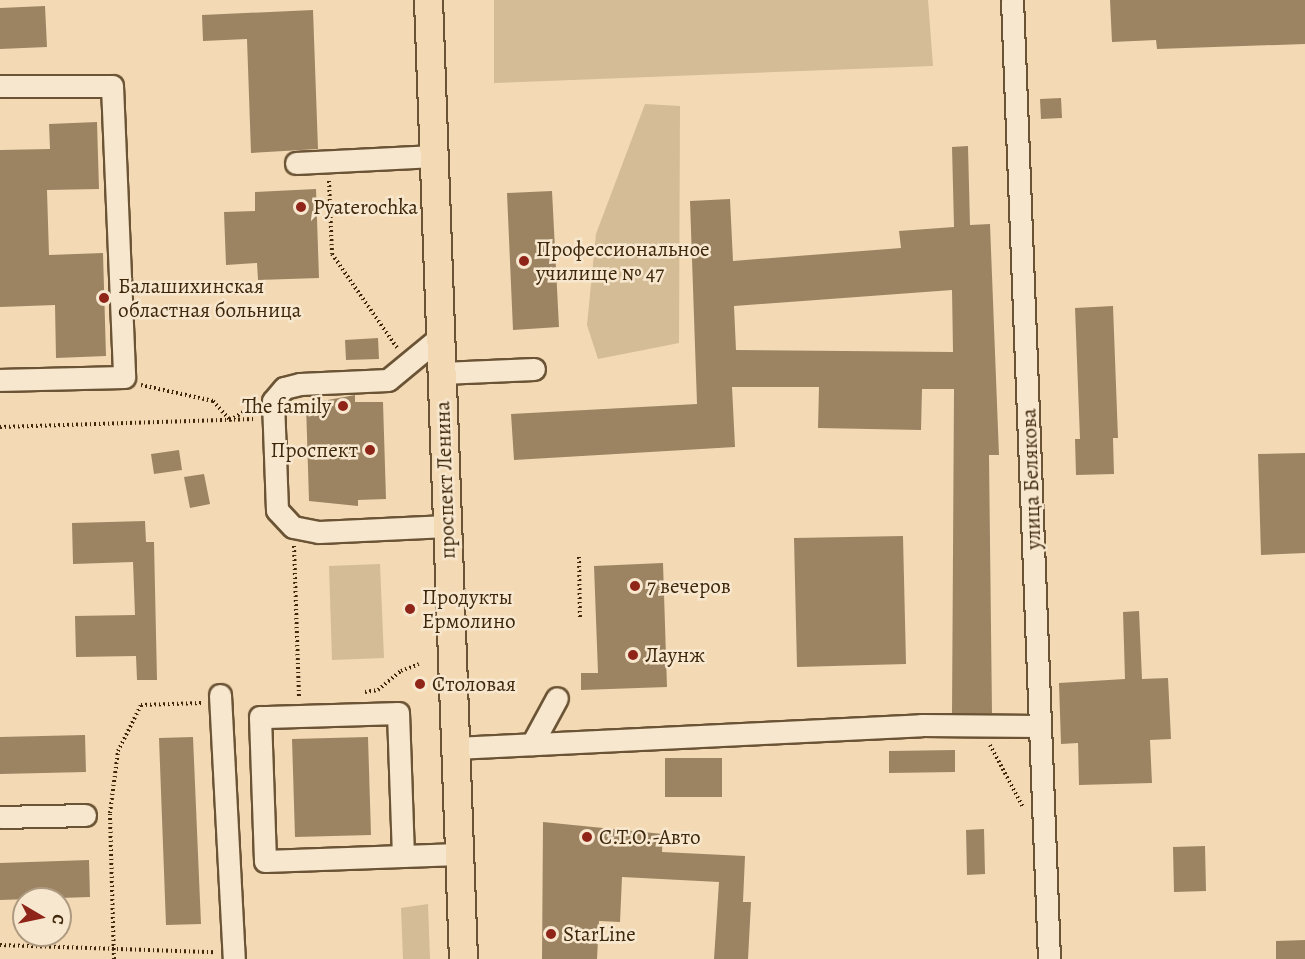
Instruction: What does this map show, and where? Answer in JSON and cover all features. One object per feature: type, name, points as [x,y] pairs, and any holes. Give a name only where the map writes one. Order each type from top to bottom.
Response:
[{"type":"main road","name":"проспект Ленина","points":[[428,0],[463,959]]},
{"type":"street","name":"улица Белякова","points":[[1012,0],[1049,959]]},
{"type":"street","points":[[0,86],[112,86],[124,376],[0,380]]},
{"type":"street","points":[[296,163],[434,156]]},
{"type":"street","points":[[440,337],[388,380],[284,388],[273,401],[273,419],[277,510],[293,527],[319,532],[447,526]]},
{"type":"street","points":[[442,373],[534,369]]},
{"type":"street","points":[[220,695],[233,956]]},
{"type":"street","points":[[532,744],[557,698]]},
{"type":"street","points":[[403,856],[398,713],[260,717],[265,861],[459,854]]},
{"type":"street","points":[[455,748],[980,726],[1040,726]]},
{"type":"street","points":[[0,817],[85,815]]},
{"type":"path","points":[[328,162],[332,254],[408,364]]},
{"type":"path","points":[[124,376],[149,390],[213,401],[230,420]]},
{"type":"path","points":[[0,427],[273,419]]},
{"type":"path","points":[[293,527],[299,698]]},
{"type":"path","points":[[579,557],[580,618]]},
{"type":"path","points":[[114,959],[110,813],[118,751],[141,705]]},
{"type":"path","points":[[980,726],[1028,817]]},
{"type":"path","points":[[0,945],[114,948],[233,956]]},
{"type":"shaded area","points":[[494,0],[928,0],[933,66],[494,83]]},
{"type":"shaded area","points":[[645,104],[680,106],[679,343],[598,359],[587,325],[596,234]]},
{"type":"shaded area","points":[[380,564],[384,658],[332,660],[329,566]]},
{"type":"shaded area","points":[[428,904],[430,959],[403,959],[401,908]]},
{"type":"building","points":[[1110,0],[1305,0],[1305,44],[1157,49],[1156,40],[1112,42]]},
{"type":"building","points":[[45,6],[47,47],[0,49],[0,8]]},
{"type":"building","points":[[313,10],[318,149],[251,153],[247,39],[203,41],[202,15]]},
{"type":"building","points":[[1061,98],[1062,118],[1041,119],[1040,99]]},
{"type":"building","points":[[97,122],[99,189],[47,190],[49,255],[103,253],[106,356],[56,358],[55,305],[0,307],[0,150],[50,149],[49,124]]},
{"type":"building","points":[[968,146],[970,225],[990,224],[999,455],[989,455],[992,713],[952,713],[954,389],[922,389],[921,430],[818,428],[819,387],[732,387],[735,447],[514,460],[511,414],[697,404],[690,201],[730,199],[733,261],[901,248],[899,231],[954,227],[952,147]],"holes":[[[952,290],[953,352],[736,350],[734,306]]]},
{"type":"building","points":[[316,189],[319,278],[258,280],[257,263],[226,265],[224,212],[255,211],[255,192]]},
{"type":"building","points":[[552,191],[559,327],[513,330],[507,193]]},
{"type":"building","points":[[1113,306],[1118,438],[1113,438],[1114,474],[1076,475],[1075,439],[1080,439],[1075,308]]},
{"type":"building","points":[[378,338],[379,359],[346,360],[345,340]]},
{"type":"building","points":[[355,395],[355,402],[383,402],[386,499],[358,500],[358,506],[309,501],[306,404]]},
{"type":"building","points":[[179,450],[182,470],[154,474],[151,454]]},
{"type":"building","points":[[1305,453],[1305,553],[1261,555],[1258,454]]},
{"type":"building","points":[[204,474],[210,504],[190,508],[184,477]]},
{"type":"building","points":[[145,521],[146,542],[154,542],[157,680],[137,680],[136,656],[76,657],[75,616],[135,615],[133,562],[73,564],[72,523]]},
{"type":"building","points":[[903,536],[906,664],[797,667],[794,538]]},
{"type":"building","points":[[663,563],[667,687],[581,690],[581,673],[598,673],[594,566]]},
{"type":"building","points":[[1139,611],[1142,679],[1168,678],[1171,739],[1150,740],[1152,783],[1079,785],[1078,743],[1061,744],[1059,683],[1125,679],[1123,612]]},
{"type":"building","points":[[85,735],[86,772],[0,774],[0,737]]},
{"type":"building","points":[[193,737],[201,924],[166,925],[159,738]]},
{"type":"building","points":[[368,737],[371,835],[295,837],[292,739]]},
{"type":"building","points":[[955,750],[955,772],[889,773],[889,751]]},
{"type":"building","points":[[665,758],[722,758],[722,797],[665,797]]},
{"type":"building","points":[[543,822],[663,834],[662,852],[745,856],[743,902],[751,902],[748,959],[714,959],[719,882],[622,877],[620,922],[599,921],[597,959],[542,959]]},
{"type":"building","points":[[984,829],[985,874],[967,875],[966,830]]},
{"type":"building","points":[[1205,846],[1206,891],[1174,892],[1173,847]]},
{"type":"building","points":[[89,860],[90,897],[72,898],[72,887],[12,887],[12,900],[0,900],[0,863]]},
{"type":"building","points":[[1305,940],[1305,959],[1276,959],[1276,941]]},
{"type":"place","name":"Pyaterochka","points":[[301,207]]},
{"type":"place","name":"Профессиональное училище № 47","points":[[524,261]]},
{"type":"place","name":"Балашихинская областная больница","points":[[104,298]]},
{"type":"place","name":"The family","points":[[343,406]]},
{"type":"place","name":"Проспект","points":[[370,450]]},
{"type":"place","name":"7 вечеров","points":[[635,586]]},
{"type":"place","name":"Продукты Ермолино","points":[[410,609]]},
{"type":"place","name":"Лаунж","points":[[633,655]]},
{"type":"place","name":"Столовая","points":[[420,684]]},
{"type":"place","name":"С.Т.О.-Авто","points":[[587,837]]},
{"type":"place","name":"StarLine","points":[[551,934]]}]
